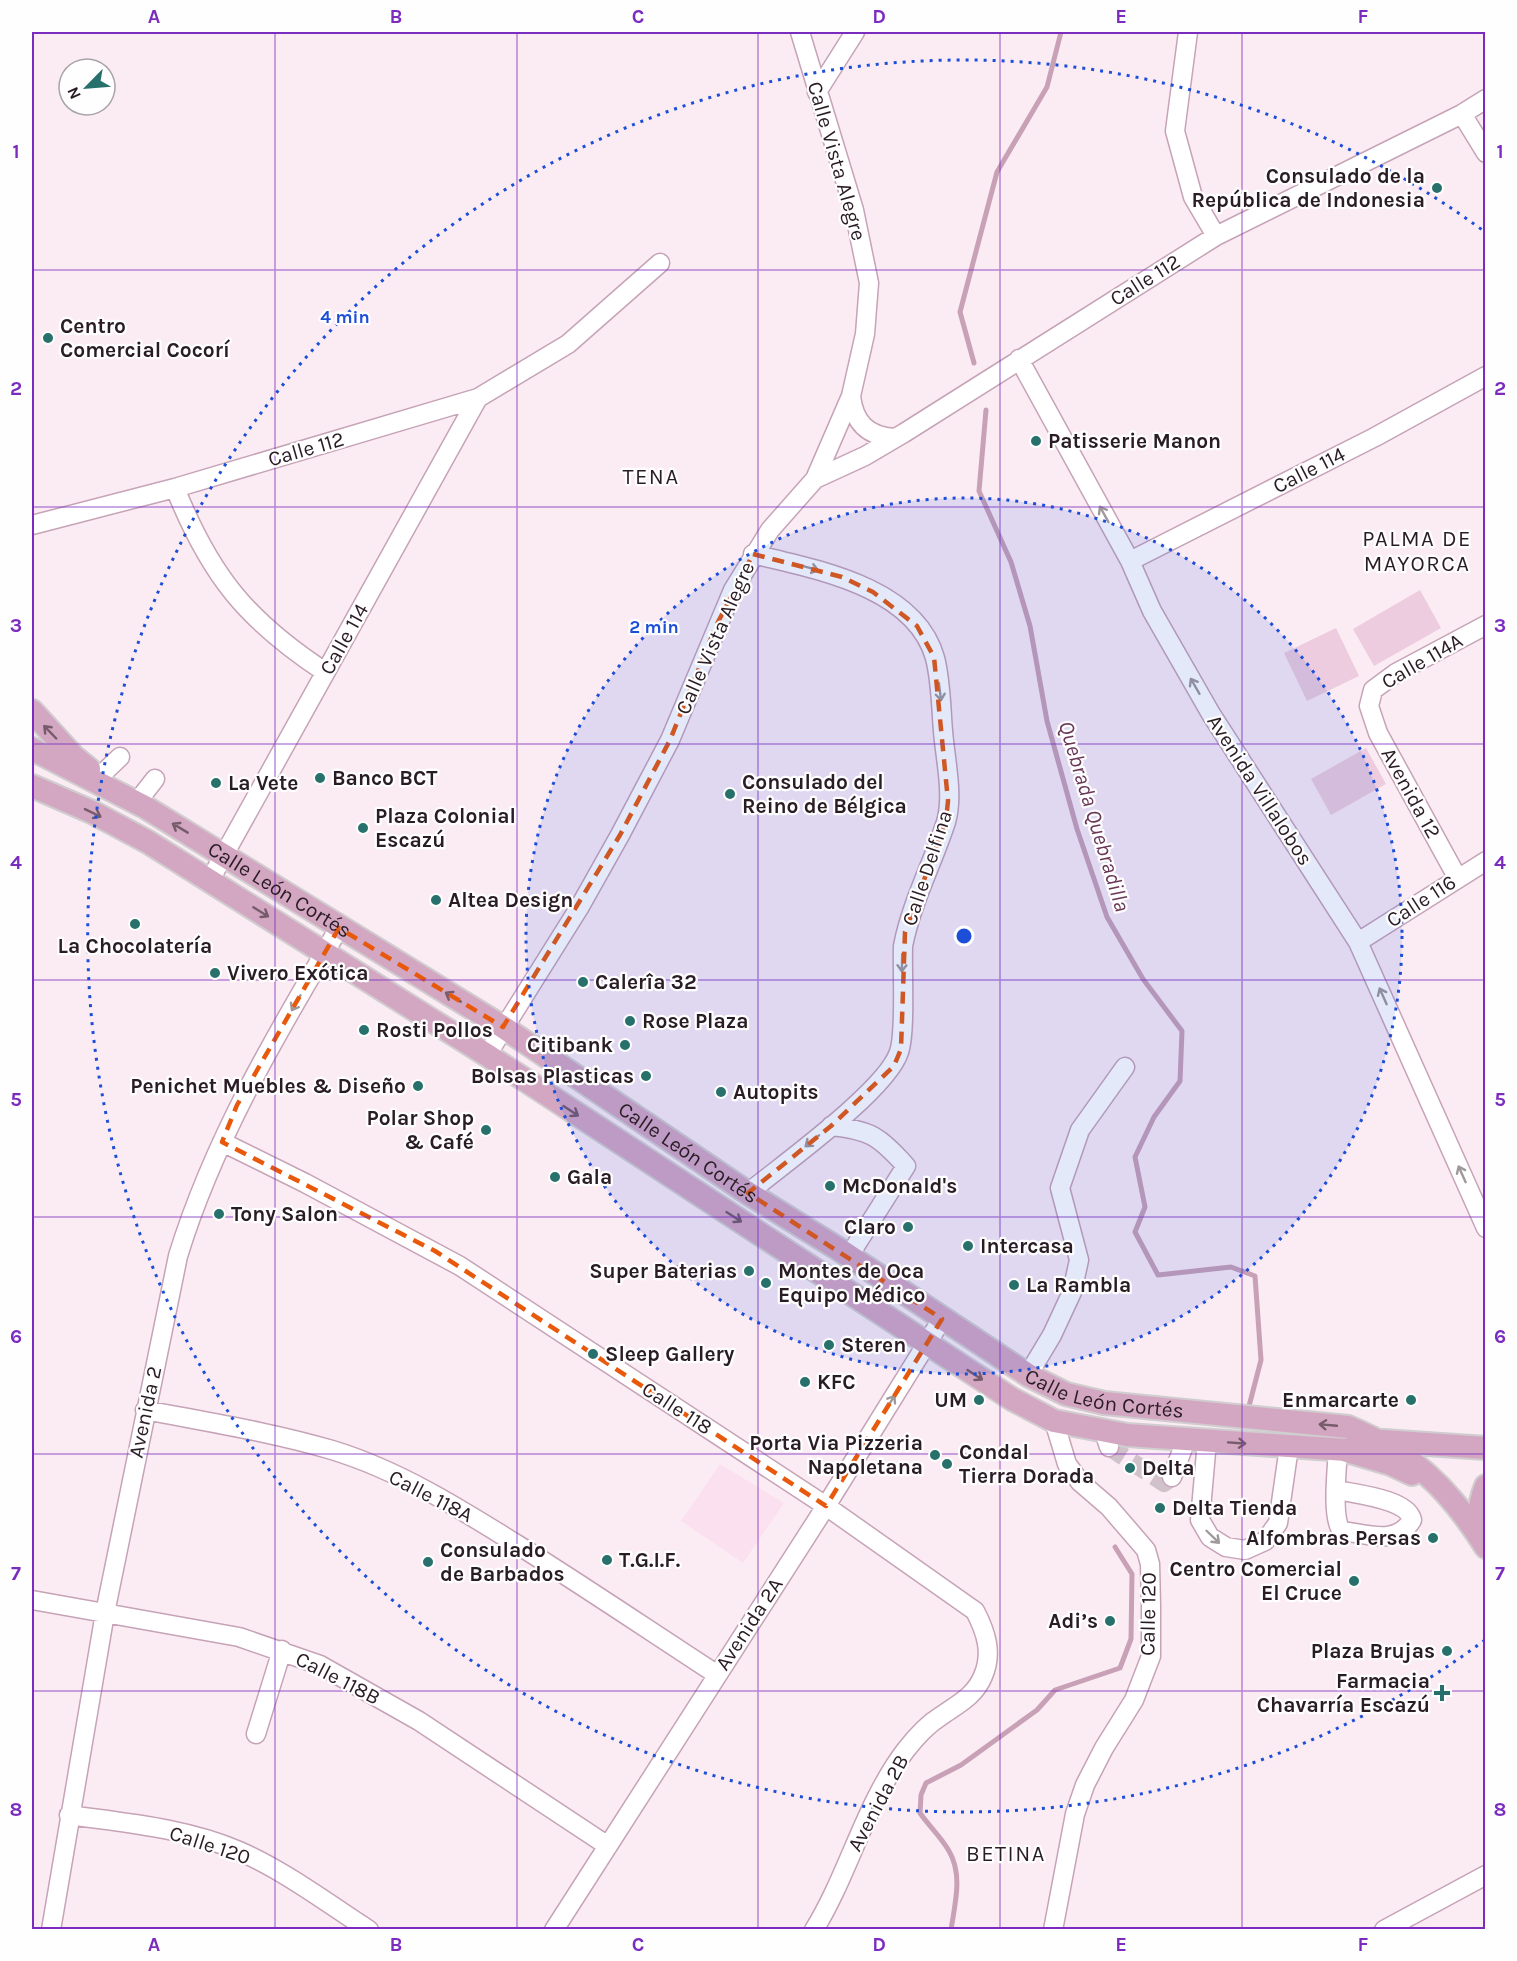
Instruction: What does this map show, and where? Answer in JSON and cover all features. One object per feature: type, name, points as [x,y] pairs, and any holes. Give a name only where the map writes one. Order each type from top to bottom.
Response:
[{"type":"main road","points":[[32,711],[73,756],[99,777],[141,804]]},
{"type":"main road","name":"Calle León Cortés","points":[[32,749],[141,804],[503,1027],[748,1193],[849,1256],[1028,1375],[1066,1394],[1104,1403],[1348,1427],[1383,1442]]},
{"type":"main road","name":"Calle León Cortés","points":[[34,783],[92,812],[210,880],[487,1055],[926,1344],[1012,1399],[1054,1421],[1118,1441],[1196,1441],[1342,1450],[1383,1442],[1485,1448]]},
{"type":"main road","points":[[1383,1442],[1415,1463],[1443,1489],[1468,1518],[1485,1546]]},
{"type":"main road","points":[[1342,1450],[1391,1464],[1443,1489]]},
{"type":"main road","points":[[1485,1486],[1479,1503],[1480,1528],[1485,1546]]},
{"type":"street","name":"Calle Vista Alegre","points":[[487,1055],[579,908],[620,835],[670,740],[716,626],[753,554],[770,530],[815,479],[850,396],[865,334],[869,283],[854,210],[800,32]]},
{"type":"street","points":[[817,92],[855,32]]},
{"type":"street","points":[[1188,32],[1175,131],[1193,197],[1216,236]]},
{"type":"street","name":"Calle 112","points":[[815,479],[865,456],[1216,236],[1462,114],[1485,99]]},
{"type":"street","points":[[1462,114],[1485,153]]},
{"type":"street","name":"Calle 112","points":[[32,525],[175,488],[478,398],[568,344],[660,263]]},
{"type":"street","name":"Avenida Villalobos","points":[[1019,359],[1130,561],[1152,611],[1211,714],[1358,942],[1485,1228]]},
{"type":"street","name":"Calle 114","points":[[1130,561],[1375,437],[1485,376]]},
{"type":"street","points":[[850,396],[858,422],[868,431],[880,437],[894,438]]},
{"type":"street","name":"Calle 114","points":[[210,880],[478,398]]},
{"type":"street","points":[[175,488],[193,533],[218,575],[249,613],[285,646],[325,672]]},
{"type":"street","name":"Calle Delfina","points":[[748,1193],[831,1126],[879,1083],[894,1066],[901,1050],[903,946],[910,911],[946,820],[947,811],[940,694],[934,657],[917,626],[898,608],[873,592],[842,577],[753,554]]},
{"type":"street","name":"Calle 114A","points":[[1369,706],[1373,690],[1396,673],[1485,625]]},
{"type":"street","name":"Avenida 12","points":[[1369,706],[1378,733],[1457,877]]},
{"type":"street","points":[[99,777],[120,757]]},
{"type":"street","points":[[141,804],[155,779]]},
{"type":"street","name":"Calle 116","points":[[1358,942],[1485,861]]},
{"type":"street","name":"Avenida 2","points":[[51,1929],[105,1612],[177,1256],[194,1204],[237,1106],[339,928]]},
{"type":"street","points":[[1028,1375],[1052,1335],[1072,1292],[1079,1260],[1060,1188],[1080,1130],[1125,1067]]},
{"type":"street","points":[[831,1126],[863,1129],[892,1150],[906,1166],[849,1256]]},
{"type":"street","name":"Calle 118","points":[[222,1142],[435,1251],[826,1506],[975,1611],[986,1632]]},
{"type":"street","name":"Avenida 2A","points":[[554,1929],[826,1506],[942,1318]]},
{"type":"street","name":"Calle 118A","points":[[145,1410],[236,1427],[333,1450],[409,1481],[472,1516],[716,1674]]},
{"type":"street","name":"Calle 120","points":[[1053,1929],[1074,1814],[1085,1785],[1104,1748],[1134,1700],[1151,1656],[1152,1606],[1150,1564],[1146,1550],[1109,1507],[1080,1482],[1067,1464],[1054,1421]]},
{"type":"street","points":[[1196,1441],[1200,1520],[1210,1537],[1226,1548],[1245,1550],[1265,1541],[1278,1523],[1289,1446]]},
{"type":"street","points":[[1173,1477],[1196,1441]]},
{"type":"street","points":[[1336,1490],[1342,1450]]},
{"type":"street","name":"Calle 118B","points":[[32,1600],[239,1637],[320,1665],[419,1721],[608,1846]]},
{"type":"street","name":"Avenida 2B","points":[[814,1929],[869,1815],[904,1752],[940,1716],[974,1692],[987,1664],[986,1632]]},
{"type":"street","points":[[256,1734],[282,1650]]},
{"type":"street","name":"Calle 120","points":[[69,1815],[145,1825],[205,1839],[240,1851],[279,1872],[369,1929]]},
{"type":"street","points":[[1384,1929],[1485,1875]]},
{"type":"highlighted area","points":[[753,554],[842,577],[873,592],[917,626],[934,657],[948,801],[946,820],[905,932],[901,1049],[894,1066],[831,1126],[748,1193],[942,1319],[826,1506],[435,1251],[222,1142],[237,1105],[339,928],[503,1027],[620,835],[670,740],[716,626]]},
{"type":"shaded area","points":[[1420,590],[1441,628],[1374,666],[1353,629]]},
{"type":"shaded area","points":[[1336,628],[1359,676],[1307,701],[1284,653]]},
{"type":"shaded area","points":[[1366,748],[1386,784],[1331,815],[1311,779]]},
{"type":"shaded area","points":[[720,1464],[784,1503],[743,1563],[681,1521]]},
{"type":"waterway","name":"Quebrada Quebradilla","points":[[974,363],[960,312],[997,172],[1047,87],[1061,32]]},
{"type":"waterway","name":"Quebrada Quebradilla","points":[[986,410],[979,491],[1011,562],[1030,626],[1047,721],[1077,829],[1107,917],[1143,979],[1182,1031],[1180,1081],[1154,1117],[1135,1157],[1145,1207],[1135,1232],[1158,1275],[1231,1267],[1255,1276],[1261,1360],[1248,1410]]},
{"type":"waterway","name":"Quebrada Quebradilla","points":[[951,1930],[957,1889],[956,1870],[946,1846],[920,1813],[921,1795],[926,1783],[961,1765],[1037,1710],[1055,1690],[1120,1668],[1131,1639],[1132,1574],[1115,1547]]},
{"type":"tunnel","points":[[1109,1447],[1164,1483],[1172,1477]]},
{"type":"place","name":"Consulado de la República de Indonesia","points":[[1437,188]]},
{"type":"place","name":"Centro Comercial Cocorí","points":[[48,338]]},
{"type":"place","name":"Patisserie Manon","points":[[1036,441]]},
{"type":"place","name":"Banco BCT","points":[[320,778]]},
{"type":"place","name":"La Vete","points":[[216,783]]},
{"type":"place","name":"Consulado del Reino de Bélgica","points":[[730,794]]},
{"type":"place","name":"Plaza Colonial Escazú","points":[[363,828]]},
{"type":"place","name":"Altea Design","points":[[436,900]]},
{"type":"place","name":"La Chocolatería","points":[[135,924]]},
{"type":"place","name":"Vivero Exótica","points":[[215,973]]},
{"type":"place","name":"Calerîa 32","points":[[583,982]]},
{"type":"place","name":"Rose Plaza","points":[[630,1021]]},
{"type":"place","name":"Rosti Pollos","points":[[364,1030]]},
{"type":"place","name":"Citibank","points":[[625,1045]]},
{"type":"place","name":"Bolsas Plasticas","points":[[646,1076]]},
{"type":"place","name":"Penichet Muebles & Diseño","points":[[418,1086]]},
{"type":"place","name":"Autopits","points":[[721,1092]]},
{"type":"place","name":"Polar Shop & Café","points":[[486,1130]]},
{"type":"place","name":"Gala","points":[[555,1177]]},
{"type":"place","name":"McDonald's","points":[[830,1186]]},
{"type":"place","name":"Tony Salon","points":[[219,1214]]},
{"type":"place","name":"Claro","points":[[908,1227]]},
{"type":"place","name":"Intercasa","points":[[968,1246]]},
{"type":"place","name":"Super Baterias","points":[[749,1271]]},
{"type":"place","name":"Montes de Oca Equipo Médico","points":[[766,1283]]},
{"type":"place","name":"La Rambla","points":[[1014,1285]]},
{"type":"place","name":"Steren","points":[[829,1345]]},
{"type":"place","name":"Sleep Gallery","points":[[593,1354]]},
{"type":"place","name":"KFC","points":[[805,1382]]},
{"type":"place","name":"UM","points":[[979,1400]]},
{"type":"place","name":"Enmarcarte","points":[[1411,1400]]},
{"type":"place","name":"Porta Via Pizzeria Napoletana","points":[[935,1455]]},
{"type":"place","name":"Condal Tierra Dorada","points":[[947,1464]]},
{"type":"place","name":"Delta","points":[[1130,1468]]},
{"type":"place","name":"Delta Tienda","points":[[1160,1508]]},
{"type":"place","name":"Alfombras Persas","points":[[1433,1538]]},
{"type":"place","name":"T.G.I.F.","points":[[607,1560]]},
{"type":"place","name":"Consulado de Barbados","points":[[428,1562]]},
{"type":"place","name":"Centro Comercial El Cruce","points":[[1354,1581]]},
{"type":"place","name":"Adi’s","points":[[1110,1621]]},
{"type":"place","name":"Plaza Brujas","points":[[1447,1651]]},
{"type":"place","name":"Farmacia Chavarría Escazú","points":[[1442,1693]]},
{"type":"district","name":"TENA","points":[[651,476]]},
{"type":"district","name":"PALMA DE MAYORCA","points":[[1417,550]]},
{"type":"district","name":"BETINA","points":[[1006,1853]]}]
